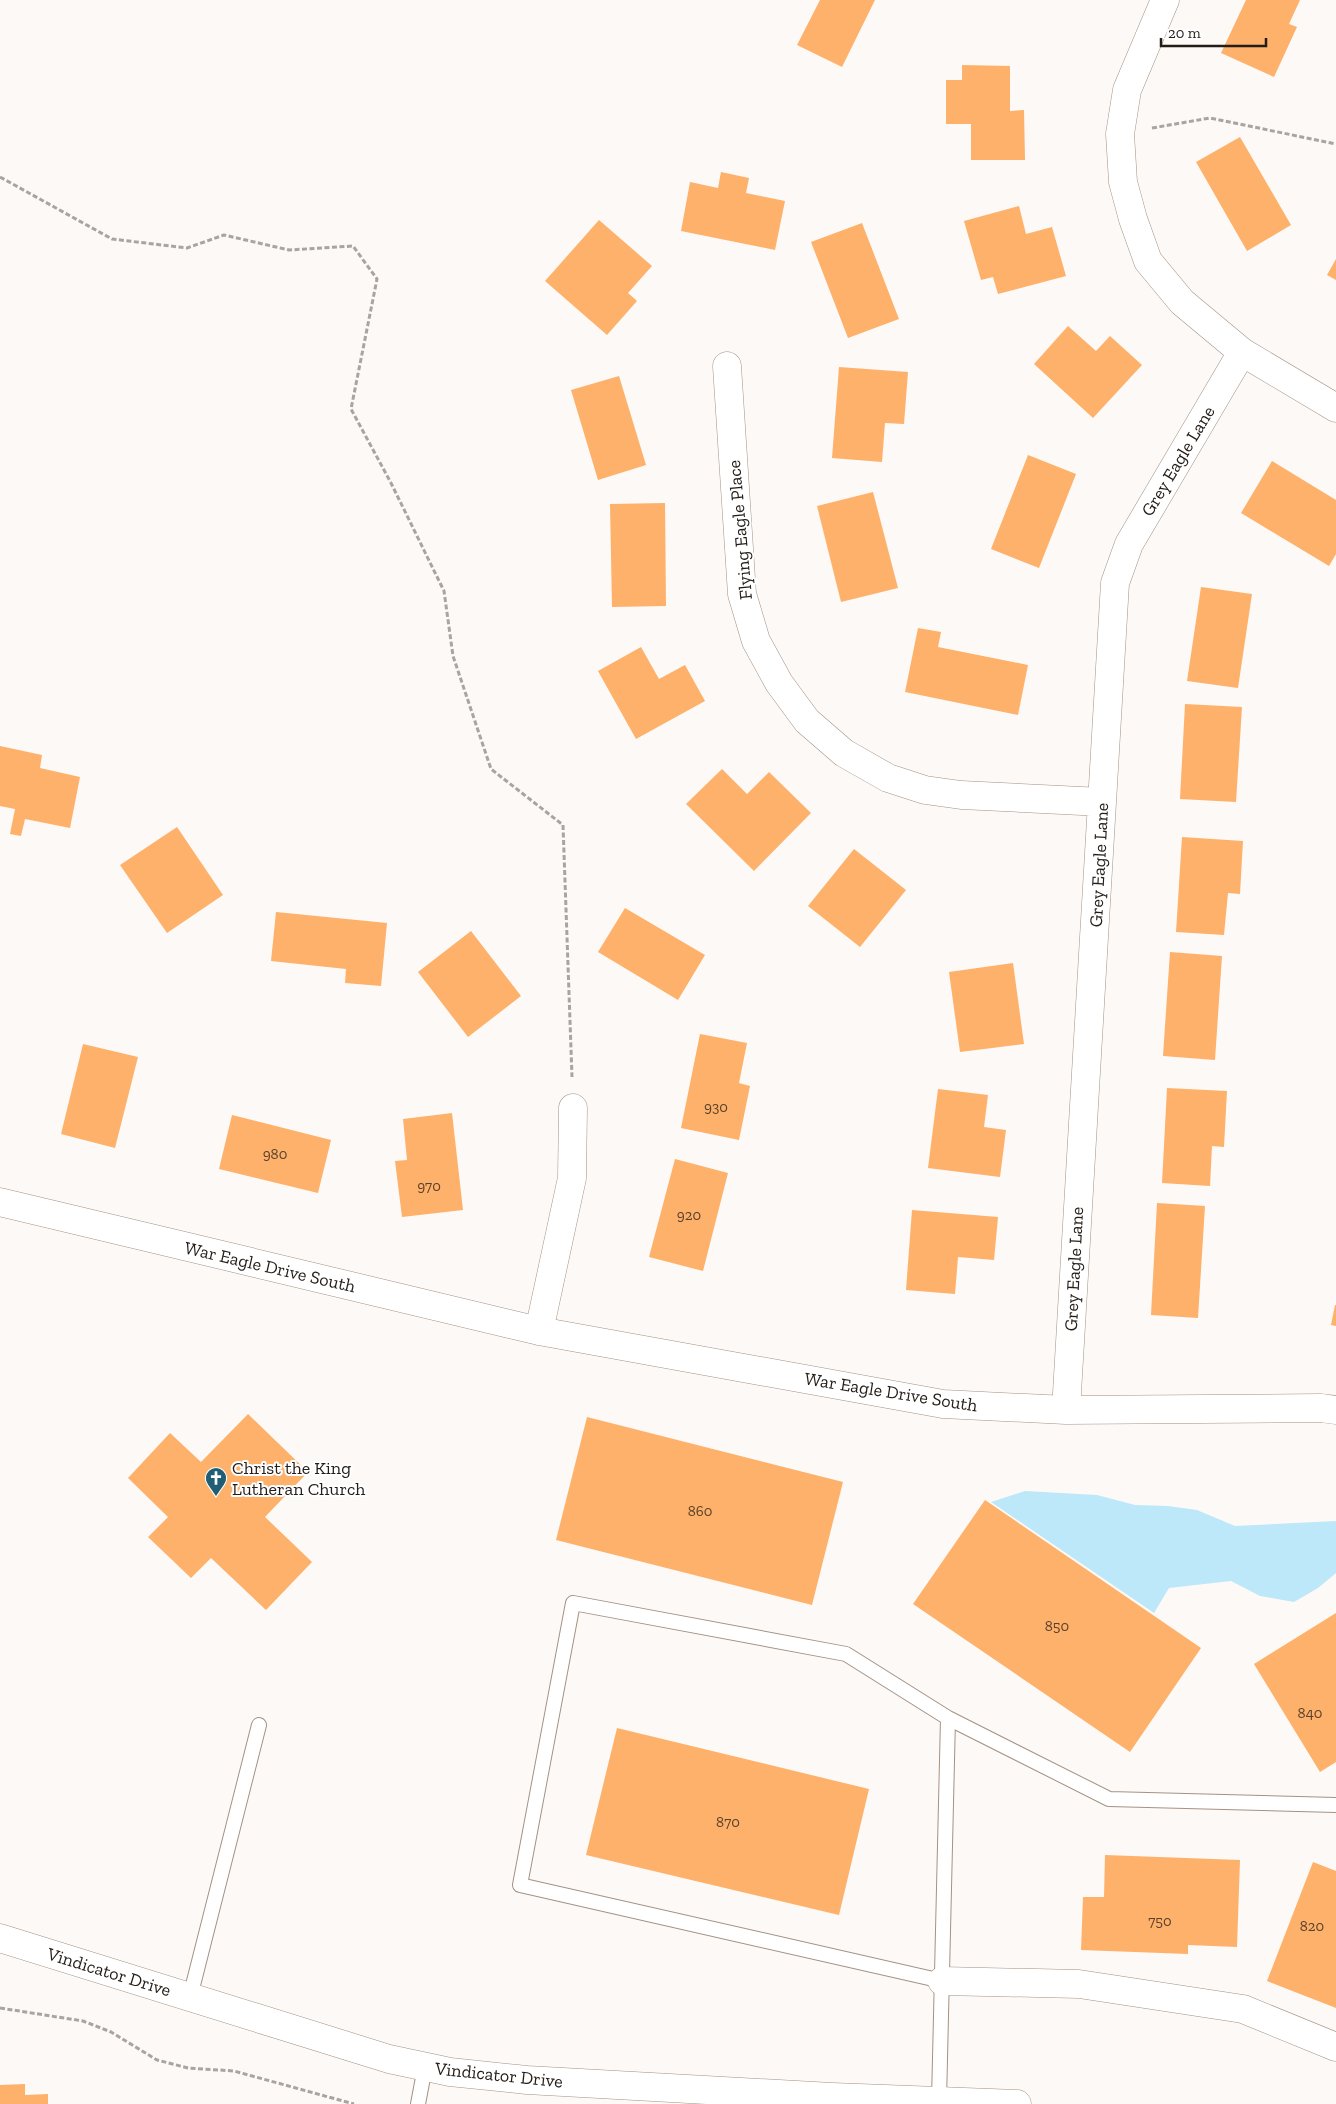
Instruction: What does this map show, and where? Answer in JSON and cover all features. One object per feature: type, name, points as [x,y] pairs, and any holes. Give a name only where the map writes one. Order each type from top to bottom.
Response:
[{"type":"street","points":[[1165,0],[1127,90],[1120,134],[1123,182],[1133,219],[1148,261],[1182,302],[1242,352],[1336,408]]},
{"type":"street","name":"Grey Eagle Lane","points":[[1066,1410],[1115,583],[1128,544],[1242,352]]},
{"type":"street","name":"Flying Eagle Place","points":[[727,366],[742,594],[756,641],[779,683],[807,721],[844,753],[888,778],[925,790],[961,795],[1102,802]]},
{"type":"street","points":[[540,1331],[572,1178],[573,1108]]},
{"type":"street","name":"War Eagle Drive South","points":[[0,1202],[540,1331],[943,1404],[1066,1410],[1321,1408],[1336,1410]]},
{"type":"street","name":"Vindicator Drive","points":[[0,1938],[389,2059],[450,2072],[527,2080],[832,2097],[1017,2104]]},
{"type":"street","points":[[942,1981],[1079,1984],[1243,2009],[1336,2047]]},
{"type":"lane","points":[[942,1981],[520,1885],[573,1603],[846,1654],[948,1718],[1109,1799],[1336,1805]]},
{"type":"lane","points":[[939,2101],[948,1718]]},
{"type":"lane","points":[[190,1997],[259,1726]]},
{"type":"lane","points":[[418,2104],[425,2067]]},
{"type":"path","points":[[1120,134],[1210,118],[1336,144]]},
{"type":"path","points":[[0,177],[112,239],[187,248],[224,235],[289,250],[353,246],[377,279],[351,409],[391,483],[444,591],[453,656],[491,769],[563,825],[573,1108]]},
{"type":"path","points":[[0,2008],[83,2021],[111,2032],[157,2060],[188,2068],[234,2071],[354,2104]]},
{"type":"water","points":[[1025,1491],[1097,1495],[1135,1505],[1168,1506],[1197,1510],[1235,1526],[1336,1521],[1336,1573],[1318,1588],[1294,1602],[1260,1596],[1231,1581],[1169,1588],[1154,1613],[991,1502]]},
{"type":"building","points":[[820,0],[875,0],[842,67],[797,45]]},
{"type":"building","points":[[1246,0],[1300,0],[1289,24],[1297,27],[1274,77],[1221,53]]},
{"type":"building","points":[[962,65],[1010,66],[1010,111],[1024,110],[1025,160],[971,160],[971,124],[946,124],[946,80],[962,80]]},
{"type":"building","points":[[1240,137],[1291,225],[1247,251],[1196,162]]},
{"type":"building","points":[[721,172],[749,178],[746,193],[785,201],[775,250],[681,231],[690,182],[718,188]]},
{"type":"building","points":[[1019,206],[1026,234],[1052,227],[1066,276],[998,294],[993,277],[981,280],[964,221]]},
{"type":"building","points":[[599,220],[652,266],[628,293],[637,301],[607,335],[545,281]]},
{"type":"building","points":[[862,223],[899,319],[848,338],[811,242]]},
{"type":"building","points":[[1336,259],[1336,280],[1327,275]]},
{"type":"building","points":[[1068,326],[1096,351],[1110,336],[1142,365],[1093,418],[1034,364]]},
{"type":"building","points":[[839,367],[908,372],[904,424],[885,423],[882,462],[832,458]]},
{"type":"building","points":[[619,376],[646,465],[598,480],[571,390]]},
{"type":"building","points":[[1028,455],[1076,474],[1039,568],[991,549]]},
{"type":"building","points":[[1272,461],[1336,500],[1336,554],[1329,566],[1241,513]]},
{"type":"building","points":[[873,492],[898,588],[841,602],[817,506]]},
{"type":"building","points":[[665,503],[666,606],[612,607],[610,504]]},
{"type":"building","points":[[1201,587],[1252,594],[1238,688],[1187,681]]},
{"type":"building","points":[[918,628],[941,632],[938,647],[1028,665],[1018,715],[905,692]]},
{"type":"building","points":[[641,647],[659,679],[685,665],[705,701],[636,739],[598,671]]},
{"type":"building","points":[[1185,704],[1242,707],[1236,802],[1180,799]]},
{"type":"building","points":[[0,746],[42,755],[40,768],[80,777],[70,828],[25,819],[21,836],[10,834],[15,809],[0,806]]},
{"type":"building","points":[[722,769],[747,794],[769,772],[811,813],[754,871],[686,804]]},
{"type":"building","points":[[177,827],[223,895],[167,933],[120,865]]},
{"type":"building","points":[[1182,837],[1243,841],[1240,894],[1228,893],[1224,935],[1176,932]]},
{"type":"building","points":[[854,849],[906,890],[860,947],[808,906]]},
{"type":"building","points":[[625,908],[705,955],[678,1000],[598,952]]},
{"type":"building","points":[[276,912],[387,923],[381,986],[345,983],[346,969],[271,961]]},
{"type":"building","points":[[471,931],[521,996],[468,1037],[418,972]]},
{"type":"building","points":[[1170,952],[1222,956],[1215,1060],[1163,1056]]},
{"type":"building","points":[[1013,963],[1024,1044],[960,1052],[949,972]]},
{"type":"building","points":[[700,1034],[747,1043],[739,1083],[750,1086],[739,1140],[681,1128]]},
{"type":"building","points":[[83,1044],[138,1057],[115,1148],[61,1134]]},
{"type":"building","points":[[1167,1088],[1227,1091],[1224,1147],[1212,1146],[1210,1186],[1162,1183]]},
{"type":"building","points":[[938,1089],[988,1095],[984,1127],[1006,1130],[1000,1177],[928,1168]]},
{"type":"building","points":[[452,1113],[463,1210],[402,1217],[395,1161],[407,1160],[403,1119]]},
{"type":"building","points":[[232,1115],[331,1140],[318,1193],[219,1169]]},
{"type":"building","points":[[675,1159],[728,1173],[703,1271],[649,1257]]},
{"type":"building","points":[[1157,1203],[1205,1206],[1198,1318],[1151,1315]]},
{"type":"building","points":[[912,1210],[998,1217],[994,1260],[958,1257],[955,1294],[906,1290]]},
{"type":"building","points":[[1336,1305],[1336,1326],[1331,1325]]},
{"type":"building","name":"Christ the King Lutheran Church","points":[[248,1414],[308,1472],[265,1517],[312,1562],[266,1610],[211,1558],[191,1578],[148,1537],[168,1517],[128,1478],[170,1433],[201,1462]]},
{"type":"building","points":[[587,1417],[843,1482],[812,1605],[556,1540]]},
{"type":"building","points":[[985,1500],[1201,1648],[1130,1752],[913,1604]]},
{"type":"building","points":[[1336,1613],[1336,1762],[1320,1772],[1254,1664]]},
{"type":"building","points":[[617,1728],[869,1789],[839,1915],[586,1855]]},
{"type":"building","points":[[1105,1855],[1240,1860],[1237,1947],[1188,1945],[1188,1954],[1081,1950],[1083,1897],[1104,1897]]},
{"type":"building","points":[[1313,1862],[1336,1871],[1336,2008],[1267,1981]]},
{"type":"building","points":[[25,2084],[25,2095],[48,2094],[48,2104],[0,2104],[0,2085]]},
{"type":"place","name":"Christ the King Lutheran Church","points":[[216,1497]]}]
